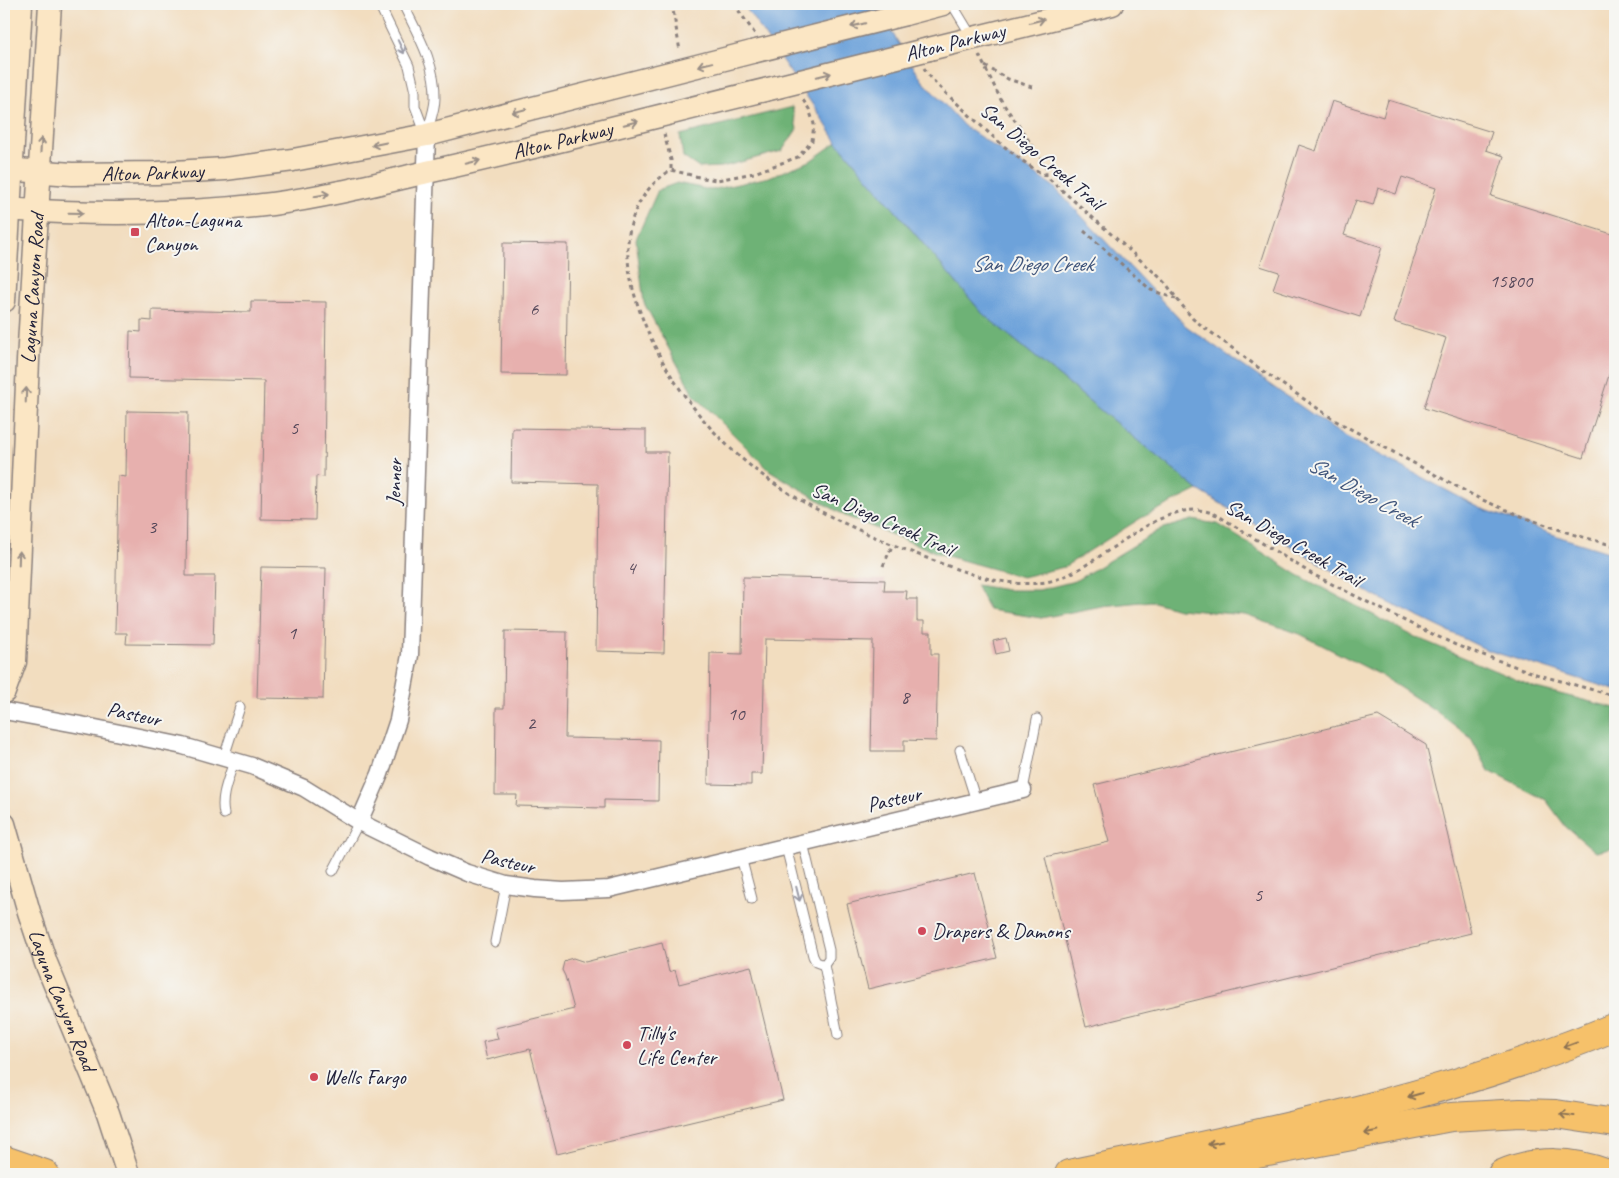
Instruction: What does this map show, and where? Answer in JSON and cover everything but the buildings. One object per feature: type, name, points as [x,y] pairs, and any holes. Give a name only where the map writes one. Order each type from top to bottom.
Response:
[{"type":"highway","points":[[1070,1174],[1303,1124],[1382,1104],[1494,1071],[1615,1027]]},
{"type":"highway","points":[[1151,1174],[1270,1153],[1451,1117],[1520,1113],[1556,1114],[1615,1124]]},
{"type":"highway","points":[[4,1160],[45,1174]]},
{"type":"highway","points":[[1502,1174],[1514,1169],[1552,1162],[1593,1168],[1608,1174]]},
{"type":"main road","name":"Laguna Canyon Road","points":[[4,301],[8,170],[22,4]]},
{"type":"main road","name":"Laguna Canyon Road","points":[[4,692],[15,662],[27,371],[50,4]]},
{"type":"main road","name":"Alton Parkway","points":[[8,170],[72,174],[122,174],[225,169],[293,160],[427,135],[685,69],[756,46],[943,4]]},
{"type":"main road","name":"Alton Parkway","points":[[7,209],[68,213],[135,213],[244,207],[274,204],[328,194],[461,165],[777,87],[925,57],[1112,4]]},
{"type":"main road","name":"Laguna Canyon Road","points":[[4,824],[29,912],[46,963],[108,1113],[128,1174]]},
{"type":"street","name":"Jenner","points":[[359,822],[380,774],[398,720],[410,655],[427,135]]},
{"type":"street","name":"Pasteur","points":[[4,711],[183,746],[252,766],[304,788],[359,822],[430,857],[467,873],[506,885],[535,889],[563,891],[609,889],[1024,790]]},
{"type":"lane","points":[[379,4],[410,66],[416,106],[427,135]]},
{"type":"lane","points":[[403,4],[424,46],[431,68],[436,100],[427,135]]},
{"type":"lane","points":[[952,4],[974,44]]},
{"type":"lane","points":[[224,814],[223,796],[240,707]]},
{"type":"lane","points":[[1024,790],[1037,719]]},
{"type":"lane","points":[[960,750],[976,801]]},
{"type":"lane","points":[[333,871],[359,822]]},
{"type":"lane","points":[[803,842],[829,950],[829,958],[824,965],[838,1036]]},
{"type":"lane","points":[[786,847],[813,956],[816,962],[824,965]]},
{"type":"lane","points":[[741,857],[752,899]]},
{"type":"lane","points":[[495,942],[506,885]]},
{"type":"path","points":[[672,4],[679,48],[685,69]]},
{"type":"path","points":[[734,4],[756,46]]},
{"type":"path","points":[[974,44],[1002,102],[1046,167],[1046,176]]},
{"type":"path","name":"San Diego Creek Trail","points":[[925,57],[932,80],[970,116],[1012,153],[1031,168],[1046,176],[1165,282],[1193,319],[1263,371],[1336,421],[1480,499],[1526,518],[1615,546]]},
{"type":"path","points":[[984,66],[1008,79],[1035,88]]},
{"type":"path","points":[[660,116],[671,160],[671,170],[717,180],[754,173],[798,157],[812,141],[814,124],[809,109],[798,94]]},
{"type":"path","name":"San Diego Creek Trail","points":[[671,170],[661,177],[638,206],[630,227],[627,246],[628,269],[636,299],[647,328],[666,366],[691,404],[723,440],[765,477],[799,498],[836,518],[893,544],[939,562],[1008,583],[1028,584],[1060,579],[1073,573],[1150,524],[1170,515],[1183,511],[1206,510],[1312,574],[1458,646],[1538,675],[1615,696]]},
{"type":"path","points":[[1084,231],[1151,290],[1177,299]]},
{"type":"path","points":[[884,566],[893,544]]},
{"type":"green space","points":[[792,107],[797,129],[782,151],[722,167],[699,168],[683,157],[680,135]]},
{"type":"green space","points":[[837,142],[983,314],[1198,490],[1141,518],[1064,567],[1022,577],[940,554],[845,516],[769,470],[694,395],[644,303],[636,239],[658,190],[677,183],[711,190],[769,177],[810,161]]},
{"type":"green space","points":[[1192,520],[1218,524],[1298,575],[1413,636],[1536,688],[1615,708],[1615,848],[1596,852],[1566,827],[1546,800],[1489,771],[1471,738],[1433,709],[1377,673],[1300,634],[1245,615],[1178,609],[1151,601],[1102,606],[1041,618],[989,610],[976,585],[1007,590],[1039,590],[1075,581],[1161,529]]},
{"type":"water","name":"San Diego Creek","points":[[743,4],[874,4],[922,80],[964,126],[1053,186],[1186,326],[1339,433],[1429,481],[1480,508],[1566,539],[1615,554],[1615,690],[1487,650],[1371,594],[1198,490],[983,314],[837,142]]},
{"type":"place","name":"Alton-Laguna Canyon","points":[[135,232]]},
{"type":"place","name":"Drapers & Damons","points":[[922,931]]},
{"type":"place","name":"Tilly's Life Center","points":[[627,1045]]},
{"type":"place","name":"Wells Fargo","points":[[314,1077]]}]
